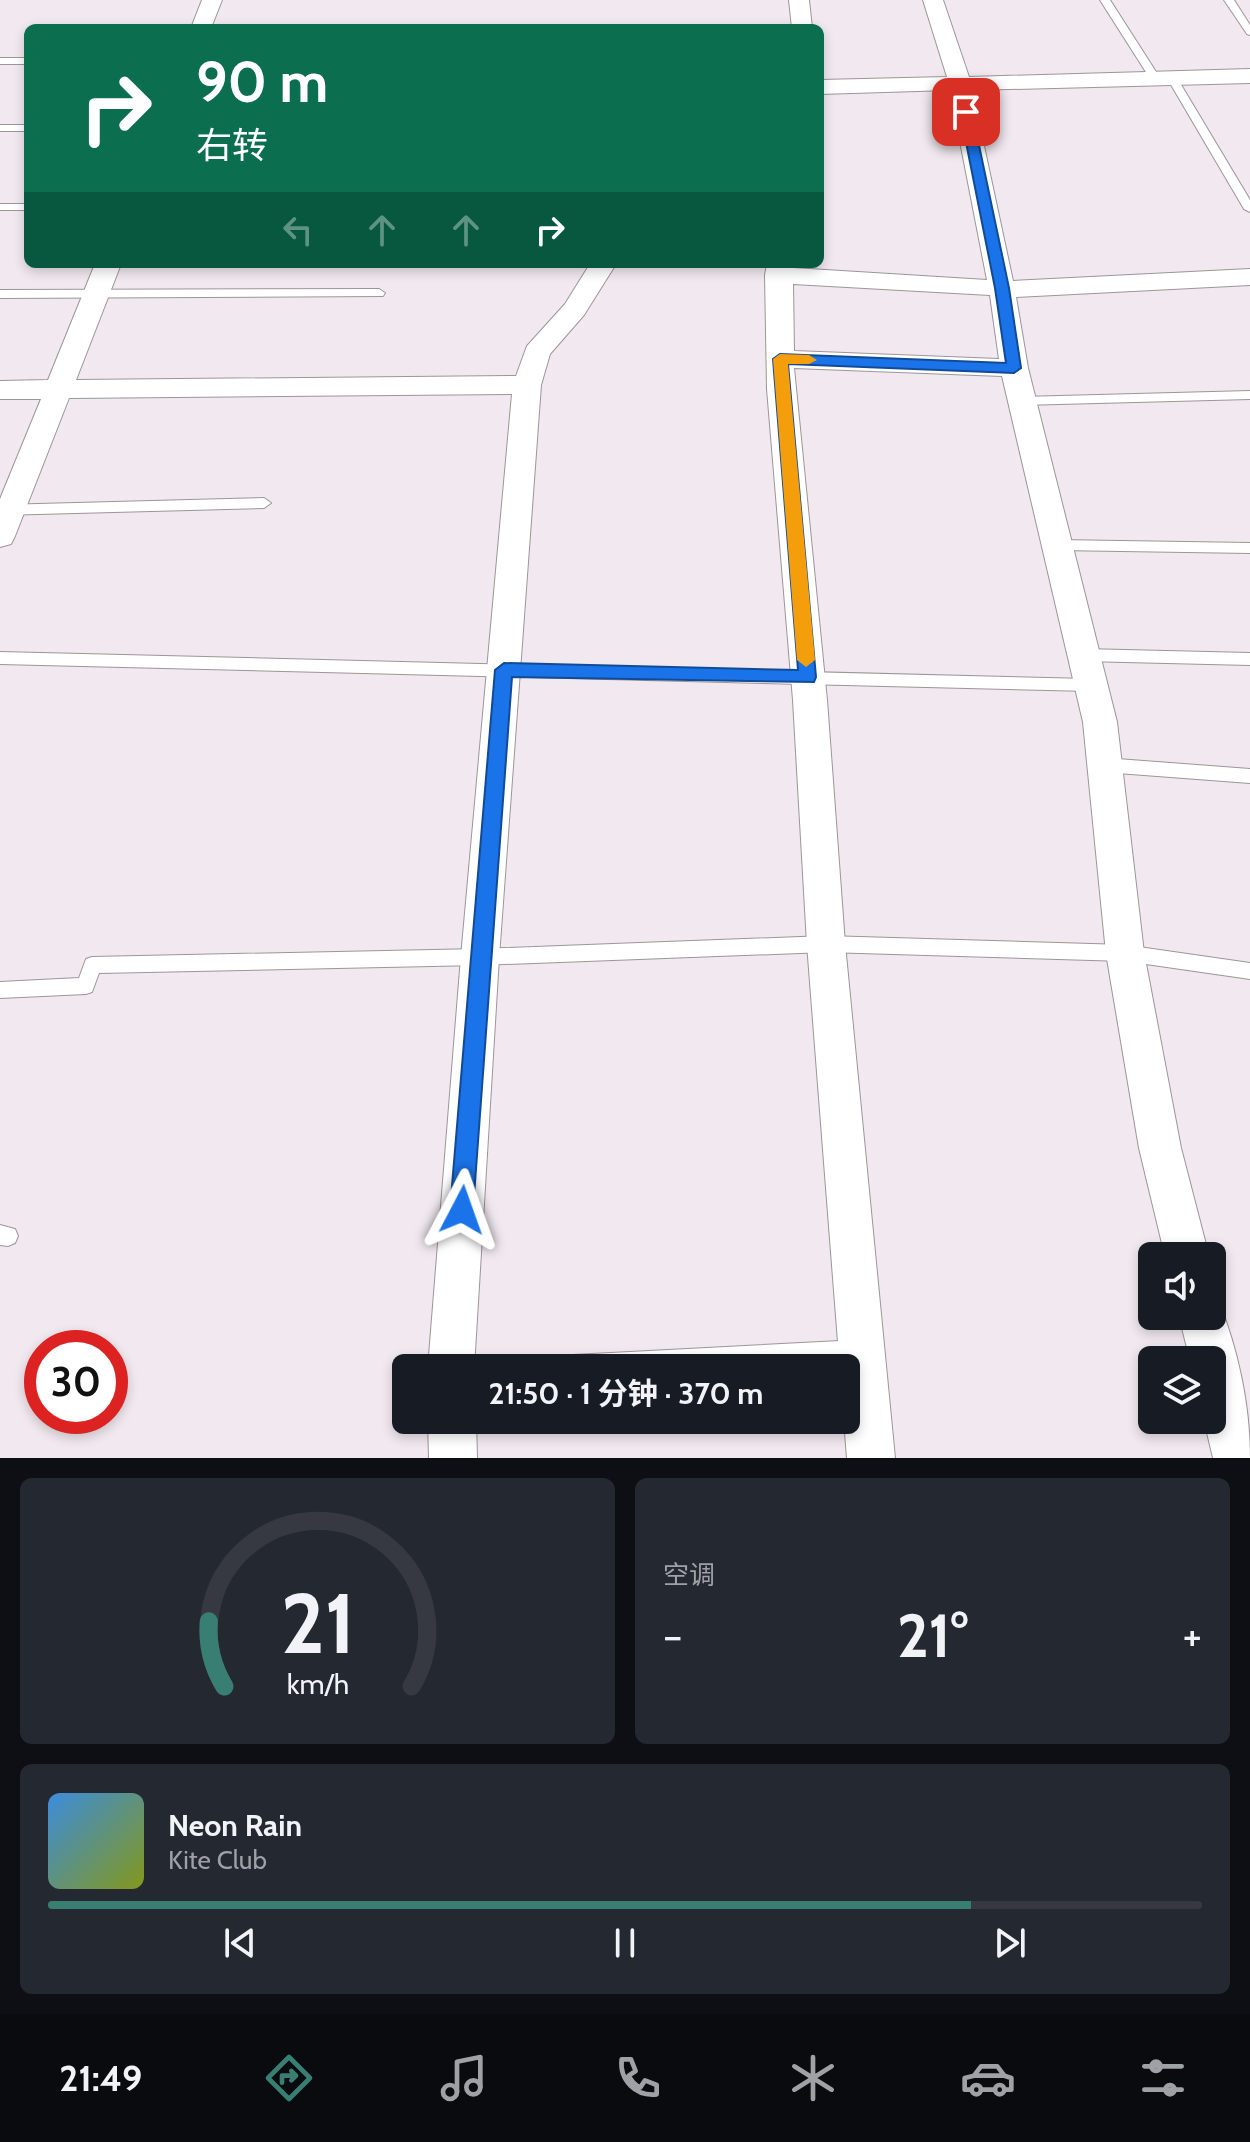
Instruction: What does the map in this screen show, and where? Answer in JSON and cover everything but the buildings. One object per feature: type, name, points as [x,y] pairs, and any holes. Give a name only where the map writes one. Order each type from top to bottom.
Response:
[{"type":"street","points":[[203,24],[212,0]]},
{"type":"street","points":[[799,0],[802,24]]},
{"type":"street","points":[[933,0],[960,83],[1002,288],[1021,401],[1100,722],[1125,953],[1160,1148],[1184,1242]]},
{"type":"street","points":[[824,87],[1250,76]]},
{"type":"street","points":[[3,519],[106,268]]},
{"type":"street","points":[[452,1354],[480,957],[527,385],[537,352],[575,309],[601,268]]},
{"type":"street","points":[[871,1458],[826,944],[808,677],[780,359],[779,270],[1002,288],[1250,277]]},
{"type":"street","points":[[780,359],[1014,368]]},
{"type":"street","points":[[0,390],[527,385]]},
{"type":"street","points":[[1205,1330],[1237,1458]]},
{"type":"street","points":[[452,1434],[453,1458]]},
{"type":"lane","points":[[1105,0],[1163,78],[1250,209]]},
{"type":"lane","points":[[1229,0],[1250,32]]},
{"type":"lane","points":[[0,61],[24,61]]},
{"type":"lane","points":[[0,128],[24,128]]},
{"type":"lane","points":[[0,207],[24,207]]},
{"type":"lane","points":[[0,294],[379,293]]},
{"type":"lane","points":[[1021,401],[1250,395]]},
{"type":"lane","points":[[3,519],[264,503]]},
{"type":"lane","points":[[1057,545],[1250,548]]},
{"type":"lane","points":[[0,658],[808,677],[1087,670],[1250,659]]},
{"type":"lane","points":[[1104,765],[1250,776]]},
{"type":"lane","points":[[0,990],[86,986],[92,965],[480,957],[826,944],[1125,953],[1250,971]]},
{"type":"lane","points":[[802,1354],[860,1351]]},
{"type":"slow traffic","points":[[806,660],[780,359],[809,360]]},
{"type":"route","points":[[462,1210],[504,670],[808,677],[780,359],[1014,368],[1002,288],[966,112]]}]
